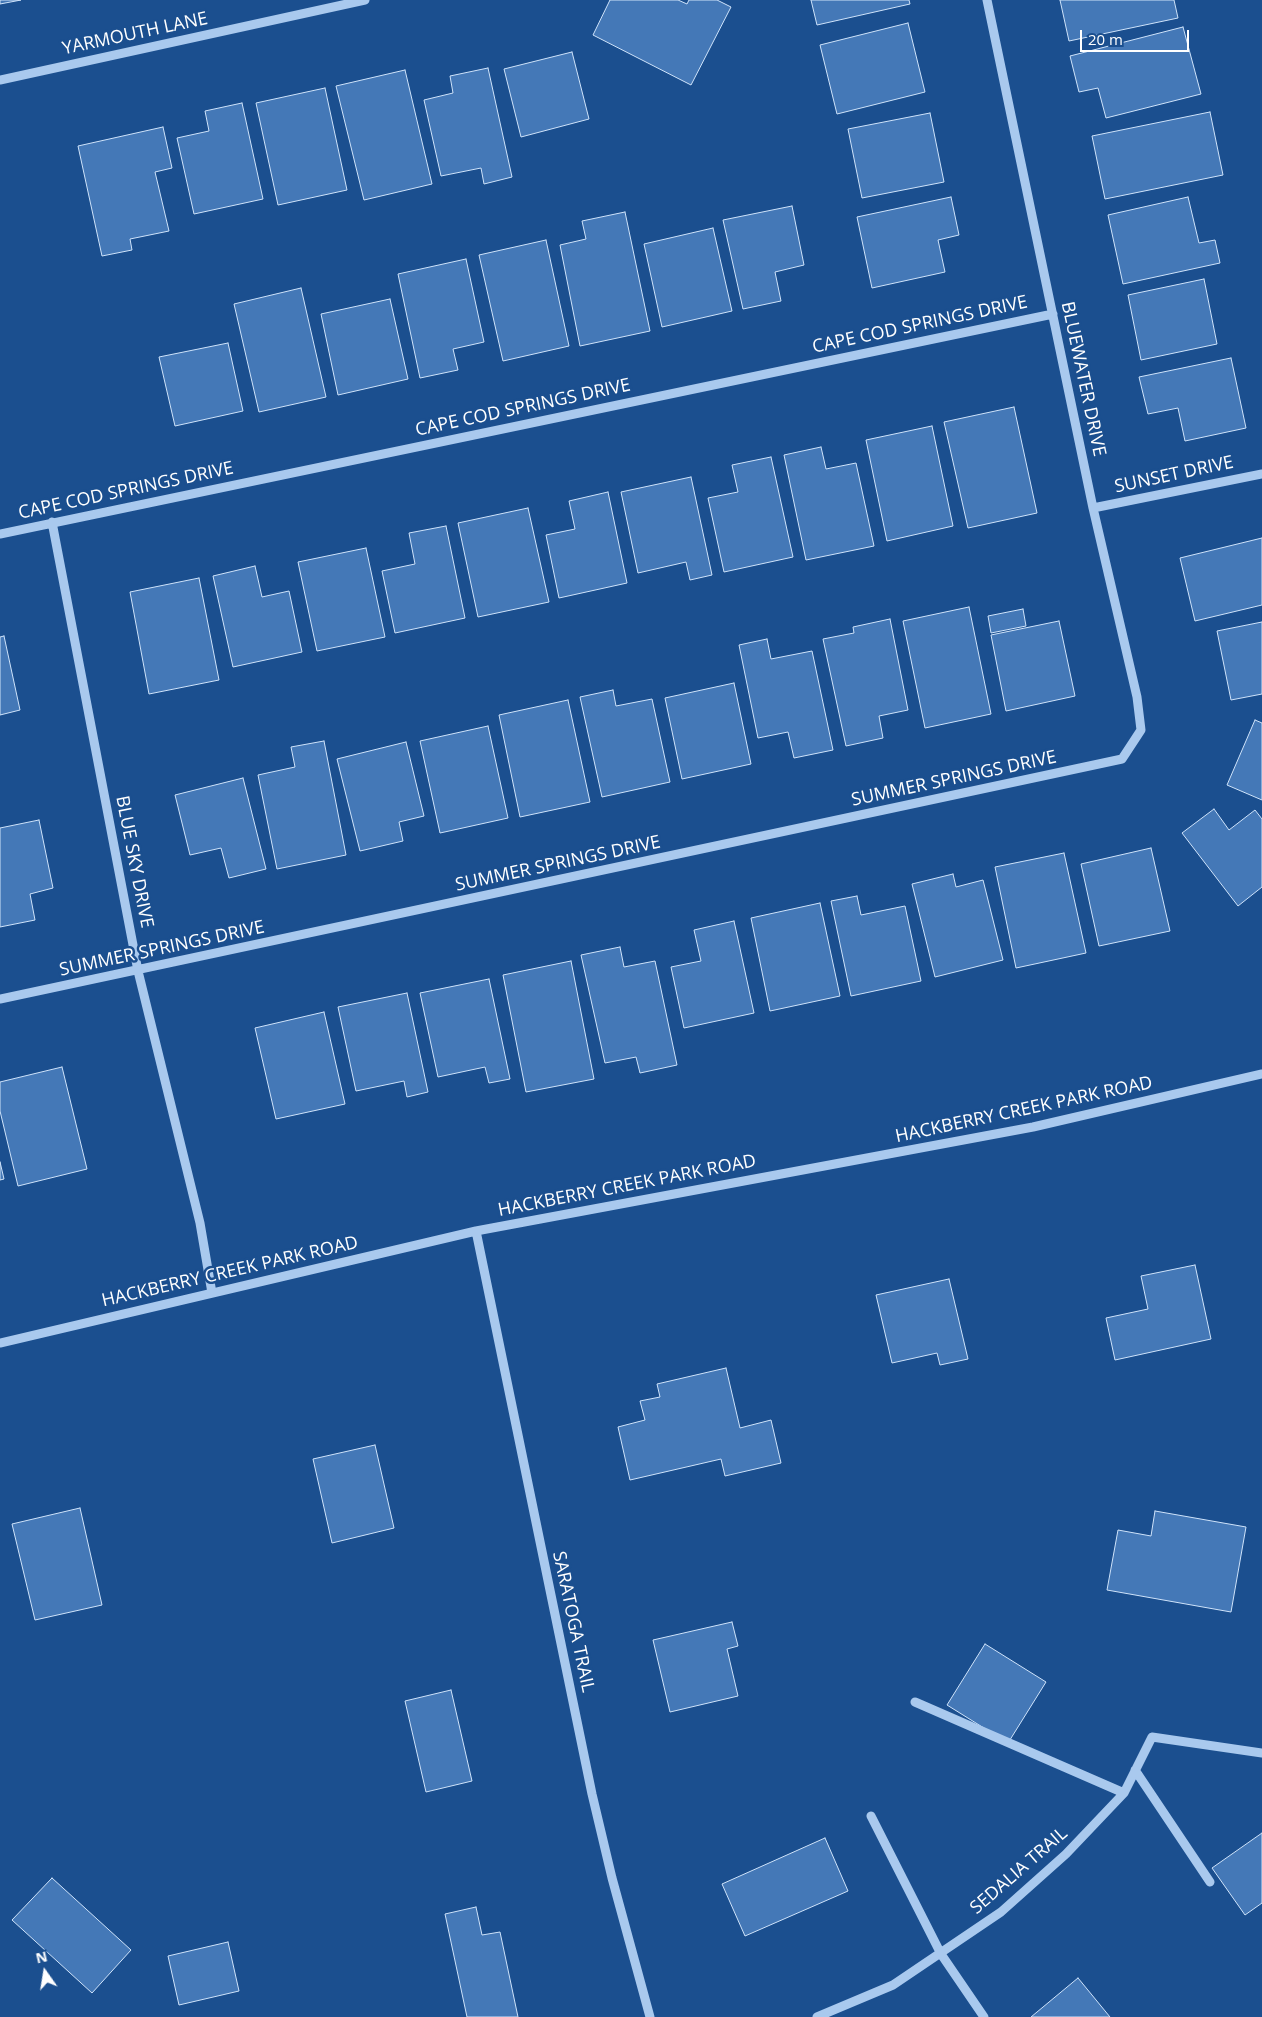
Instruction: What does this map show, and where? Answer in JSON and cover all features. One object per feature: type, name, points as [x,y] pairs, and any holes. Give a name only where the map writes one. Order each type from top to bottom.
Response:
[{"type":"street","name":"YARMOUTH LANE","points":[[0,80],[364,0]]},
{"type":"street","name":"BLUEWATER DRIVE","points":[[987,0],[1093,508],[1137,697],[1141,730],[1122,759]]},
{"type":"street","name":"CAPE COD SPRINGS DRIVE","points":[[0,534],[1053,314]]},
{"type":"street","name":"SUNSET DRIVE","points":[[1093,508],[1262,474]]},
{"type":"street","name":"BLUE SKY DRIVE","points":[[52,522],[138,971],[200,1223],[212,1293]]},
{"type":"street","name":"SUMMER SPRINGS DRIVE","points":[[0,1000],[1122,759]]},
{"type":"street","name":"HACKBERRY CREEK PARK ROAD","points":[[0,1343],[476,1231],[1033,1127],[1262,1074]]},
{"type":"street","name":"SARATOGA TRAIL","points":[[476,1231],[592,1794],[612,1878],[650,2017]]},
{"type":"street","points":[[915,1702],[1124,1793]]},
{"type":"street","name":"SEDALIA TRAIL","points":[[817,2017],[893,1985],[1001,1912],[1066,1854],[1124,1793],[1152,1737],[1262,1753]]},
{"type":"street","points":[[1134,1770],[1210,1882]]},
{"type":"street","points":[[871,1816],[941,1954],[984,2017]]},
{"type":"building","points":[[0,0],[21,0],[0,4]]},
{"type":"building","points":[[610,0],[678,0],[687,4],[689,0],[717,0],[731,7],[691,85],[593,35]]},
{"type":"building","points":[[811,0],[909,0],[910,4],[817,25]]},
{"type":"building","points":[[1060,0],[1174,0],[1178,18],[1069,41]]},
{"type":"building","points":[[908,23],[925,92],[837,114],[820,45]]},
{"type":"building","points":[[1183,27],[1201,94],[1106,118],[1098,88],[1079,92],[1070,56]]},
{"type":"building","points":[[572,52],[589,119],[521,137],[504,69]]},
{"type":"building","points":[[488,68],[512,177],[484,184],[481,168],[441,176],[424,100],[453,93],[450,76]]},
{"type":"building","points":[[405,70],[432,184],[364,200],[336,86]]},
{"type":"building","points":[[325,88],[347,190],[278,205],[256,103]]},
{"type":"building","points":[[242,103],[263,199],[194,214],[177,138],[209,131],[205,111]]},
{"type":"building","points":[[1210,112],[1223,175],[1105,199],[1092,136]]},
{"type":"building","points":[[930,113],[944,182],[862,198],[848,129]]},
{"type":"building","points":[[163,127],[172,168],[155,172],[169,231],[130,239],[132,250],[102,256],[78,146]]},
{"type":"building","points":[[951,197],[959,235],[938,240],[945,272],[872,288],[857,217]]},
{"type":"building","points":[[1188,197],[1199,243],[1215,240],[1220,263],[1123,284],[1108,215]]},
{"type":"building","points":[[792,206],[804,265],[775,272],[781,301],[743,309],[723,220]]},
{"type":"building","points":[[625,212],[650,331],[580,346],[560,245],[586,239],[582,221]]},
{"type":"building","points":[[713,228],[732,311],[662,327],[644,244]]},
{"type":"building","points":[[546,240],[569,346],[503,361],[479,255]]},
{"type":"building","points":[[466,259],[484,342],[453,349],[458,370],[420,378],[398,274]]},
{"type":"building","points":[[1204,279],[1217,344],[1141,360],[1128,295]]},
{"type":"building","points":[[301,288],[326,397],[259,412],[234,304]]},
{"type":"building","points":[[390,299],[408,379],[338,395],[321,314]]},
{"type":"building","points":[[228,343],[243,411],[175,426],[159,357]]},
{"type":"building","points":[[1231,358],[1246,428],[1185,441],[1178,408],[1148,414],[1139,377]]},
{"type":"building","points":[[1014,407],[1037,513],[968,528],[944,422]]},
{"type":"building","points":[[932,426],[953,526],[887,541],[866,440]]},
{"type":"building","points":[[821,447],[826,469],[856,463],[874,546],[806,560],[784,455]]},
{"type":"building","points":[[771,457],[793,557],[724,572],[708,498],[738,492],[732,465]]},
{"type":"building","points":[[691,477],[712,575],[690,580],[686,562],[638,573],[621,492]]},
{"type":"building","points":[[608,492],[627,583],[559,598],[546,535],[575,529],[569,501]]},
{"type":"building","points":[[528,508],[549,602],[478,617],[458,523]]},
{"type":"building","points":[[446,526],[465,618],[395,633],[382,571],[415,564],[409,533]]},
{"type":"building","points":[[1262,538],[1262,605],[1195,621],[1180,558]]},
{"type":"building","points":[[366,548],[385,637],[317,651],[298,562]]},
{"type":"building","points":[[255,566],[262,597],[289,591],[302,652],[233,667],[213,576]]},
{"type":"building","points":[[199,578],[219,680],[149,694],[130,592]]},
{"type":"building","points":[[969,607],[991,714],[925,728],[903,621]]},
{"type":"building","points":[[1023,609],[1026,626],[991,633],[988,616]]},
{"type":"building","points":[[890,619],[908,710],[879,716],[883,738],[846,746],[823,639],[854,633],[853,627]]},
{"type":"building","points":[[1059,621],[1075,696],[1006,711],[991,635]]},
{"type":"building","points":[[1262,622],[1262,694],[1231,700],[1217,631]]},
{"type":"building","points":[[4,636],[20,710],[0,715],[0,637]]},
{"type":"building","points":[[767,639],[771,659],[812,651],[833,750],[794,758],[788,732],[758,738],[739,645]]},
{"type":"building","points":[[734,683],[751,764],[682,779],[665,698]]},
{"type":"building","points":[[613,690],[616,706],[652,699],[670,782],[602,797],[580,697]]},
{"type":"building","points":[[568,700],[590,802],[520,817],[499,715]]},
{"type":"building","points":[[1255,720],[1262,723],[1262,800],[1227,785]]},
{"type":"building","points":[[488,726],[508,818],[440,833],[420,741]]},
{"type":"building","points":[[324,741],[346,855],[277,869],[258,775],[295,767],[291,747]]},
{"type":"building","points":[[406,742],[424,816],[399,822],[403,841],[360,851],[337,759]]},
{"type":"building","points":[[243,778],[266,869],[229,878],[221,848],[190,855],[175,795]]},
{"type":"building","points":[[1214,809],[1229,830],[1255,810],[1262,819],[1262,887],[1238,906],[1182,833]]},
{"type":"building","points":[[39,820],[53,888],[30,894],[35,920],[0,927],[0,828]]},
{"type":"building","points":[[1151,848],[1170,931],[1099,946],[1081,864]]},
{"type":"building","points":[[1064,853],[1086,953],[1016,968],[995,867]]},
{"type":"building","points":[[953,874],[956,887],[983,880],[1003,960],[935,977],[912,884]]},
{"type":"building","points":[[857,896],[861,915],[905,906],[921,981],[851,996],[831,901]]},
{"type":"building","points":[[820,903],[840,996],[770,1011],[751,918]]},
{"type":"building","points":[[734,921],[754,1013],[684,1028],[671,967],[701,961],[694,930]]},
{"type":"building","points":[[620,947],[624,967],[655,961],[677,1065],[640,1073],[636,1057],[605,1063],[581,955]]},
{"type":"building","points":[[571,961],[594,1079],[526,1092],[503,975]]},
{"type":"building","points":[[489,979],[510,1079],[489,1083],[485,1067],[438,1077],[420,993]]},
{"type":"building","points":[[407,993],[428,1092],[407,1097],[404,1081],[356,1091],[338,1007]]},
{"type":"building","points":[[324,1012],[345,1104],[276,1119],[255,1028]]},
{"type":"building","points":[[62,1067],[87,1169],[18,1186],[0,1111],[0,1082]]},
{"type":"building","points":[[0,1162],[4,1179],[0,1180]]},
{"type":"building","points":[[1195,1265],[1211,1339],[1115,1360],[1106,1318],[1148,1309],[1141,1276]]},
{"type":"building","points":[[949,1279],[968,1359],[940,1365],[937,1353],[892,1363],[876,1295]]},
{"type":"building","points":[[726,1368],[740,1428],[771,1420],[781,1463],[725,1476],[721,1459],[630,1480],[618,1427],[645,1420],[640,1401],[660,1397],[657,1384]]},
{"type":"building","points":[[375,1445],[394,1528],[332,1543],[313,1459]]},
{"type":"building","points":[[80,1508],[102,1605],[35,1620],[12,1524]]},
{"type":"building","points":[[1155,1511],[1246,1527],[1231,1612],[1107,1590],[1118,1530],[1151,1536]]},
{"type":"building","points":[[732,1622],[738,1646],[727,1649],[738,1696],[670,1712],[653,1640]]},
{"type":"building","points":[[985,1644],[1046,1682],[1008,1743],[947,1705]]},
{"type":"building","points":[[451,1690],[472,1781],[426,1792],[405,1701]]},
{"type":"building","points":[[1262,1833],[1262,1903],[1245,1915],[1212,1868]]},
{"type":"building","points":[[825,1838],[848,1891],[745,1936],[722,1884]]},
{"type":"building","points":[[52,1878],[131,1950],[92,1993],[12,1920]]},
{"type":"building","points":[[476,1907],[482,1935],[500,1932],[518,2017],[467,2017],[445,1914]]},
{"type":"building","points":[[228,1942],[239,1991],[179,2005],[168,1956]]},
{"type":"building","points":[[1078,1978],[1110,2017],[1031,2017]]}]
